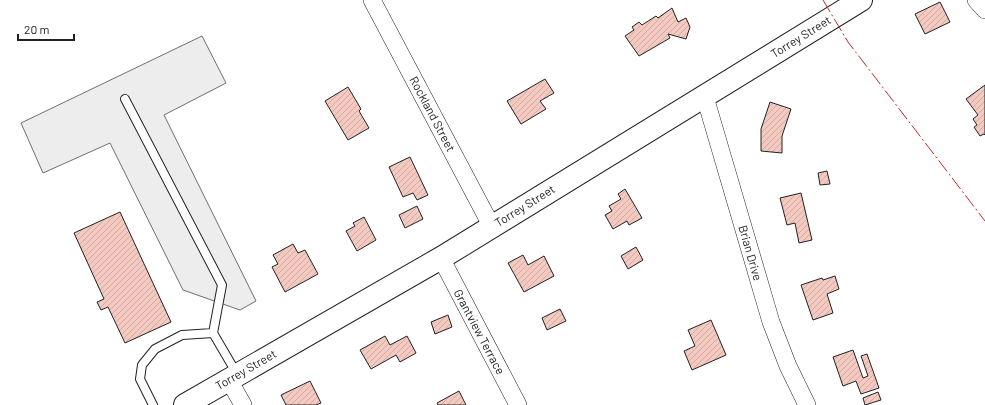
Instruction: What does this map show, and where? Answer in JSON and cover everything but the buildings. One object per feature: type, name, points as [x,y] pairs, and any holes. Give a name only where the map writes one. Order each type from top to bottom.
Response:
[{"type":"main road","name":"Torrey Street","points":[[185,405],[441,258],[861,0]]},
{"type":"street","name":"Rockland Street","points":[[372,0],[492,227]]},
{"type":"street","points":[[976,0],[985,10]]},
{"type":"street","name":"Brian Drive","points":[[704,96],[771,322],[788,366],[807,405]]},
{"type":"street","name":"Grantview Terrace","points":[[441,258],[518,405]]},
{"type":"street","points":[[234,377],[243,405]]},
{"type":"lane","points":[[125,99],[222,284],[213,333],[234,377]]},
{"type":"lane","points":[[153,405],[140,379],[142,365],[155,349],[182,336],[213,333]]},
{"type":"shaded area","points":[[202,36],[226,83],[164,115],[256,301],[240,310],[183,290],[110,143],[43,173],[21,123]]},
{"type":"power","points":[[823,0],[848,42],[985,221]]}]
